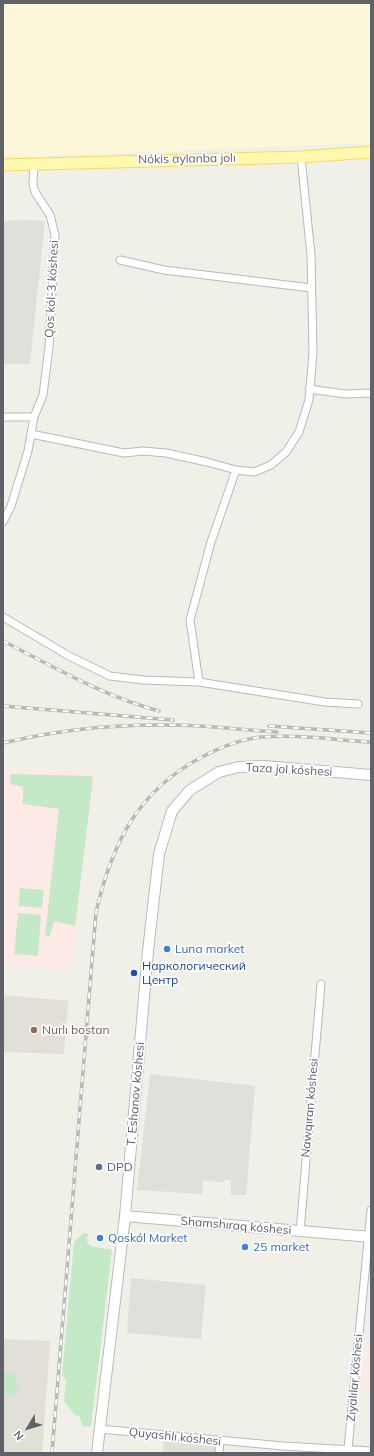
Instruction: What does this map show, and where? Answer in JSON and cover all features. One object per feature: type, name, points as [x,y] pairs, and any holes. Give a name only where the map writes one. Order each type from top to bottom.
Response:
[{"type":"main road","name":"Nókis aylanba jolı","points":[[3,165],[302,157],[371,152]]},
{"type":"main road","name":"Taza jol kóshesi","points":[[159,854],[172,811],[190,790],[219,772],[239,767],[264,766],[371,774]]},
{"type":"main road","name":"T. Eshanov kóshesi","points":[[97,1453],[124,1216],[148,951],[159,854]]},
{"type":"main road","name":"Shamshıraq kóshesi","points":[[124,1216],[370,1237]]},
{"type":"street","points":[[31,434],[124,453],[143,451],[166,453],[236,470],[254,472],[271,465],[286,452],[299,432],[309,400],[313,353],[310,255],[302,157]]},
{"type":"street","name":"Qos kól-3 kóshesi","points":[[3,522],[11,506],[28,451],[34,418],[43,395],[49,347],[54,235],[50,215],[36,192],[33,184],[34,163]]},
{"type":"street","points":[[120,260],[164,270],[311,288]]},
{"type":"street","points":[[310,389],[345,394],[371,393]]},
{"type":"street","points":[[3,417],[34,418]]},
{"type":"street","points":[[199,682],[190,620],[211,542],[236,470]]},
{"type":"street","points":[[3,617],[70,656],[110,676],[143,680],[199,682],[325,702],[358,704]]},
{"type":"street","name":"Nawqıran kóshesi","points":[[300,1232],[321,984]]},
{"type":"street","name":"Zıyalılar kóshesi","points":[[348,1449],[370,1237],[371,1210]]},
{"type":"street","name":"Quyashlı kóshesi","points":[[100,1429],[220,1441],[283,1450],[371,1450]]},
{"type":"street","points":[[219,1453],[220,1441]]},
{"type":"shaded area","points":[[3,221],[45,221],[30,364],[3,364]]},
{"type":"shaded area","points":[[10,769],[92,773],[96,778],[71,971],[3,963],[3,770]]},
{"type":"shaded area","name":"Nurlı bostan","points":[[3,995],[68,1001],[64,1054],[3,1052]]},
{"type":"shaded area","points":[[150,1074],[255,1086],[246,1195],[231,1195],[231,1180],[224,1180],[224,1182],[203,1181],[202,1194],[137,1190]]},
{"type":"shaded area","points":[[131,1278],[206,1285],[201,1339],[127,1333]]},
{"type":"shaded area","points":[[371,1313],[371,1391],[363,1390]]},
{"type":"shaded area","points":[[3,1339],[50,1341],[42,1453],[3,1453]]},
{"type":"shaded area","points":[[164,1441],[215,1445],[215,1453],[163,1453]]},
{"type":"green space","points":[[11,774],[91,776],[93,779],[75,926],[54,921],[50,936],[45,936],[59,809],[23,804],[23,787],[10,784]]},
{"type":"green space","points":[[20,888],[44,890],[42,908],[19,906]]},
{"type":"green space","points":[[18,913],[41,915],[38,956],[14,954]]},
{"type":"green space","points":[[84,1233],[88,1234],[87,1241],[90,1246],[112,1250],[91,1427],[82,1426],[80,1417],[75,1415],[64,1401],[66,1380],[62,1375],[74,1242]]},
{"type":"green space","points":[[4,1373],[17,1374],[16,1395],[3,1394]]},
{"type":"sand","points":[[3,3],[371,3],[371,143],[3,158]]},
{"type":"railway","points":[[3,641],[98,689],[138,705],[159,711]]},
{"type":"railway","points":[[3,706],[173,720]]},
{"type":"railway","points":[[3,743],[65,731],[149,725],[183,725],[277,732]]},
{"type":"railway","points":[[269,726],[371,733]]},
{"type":"railway","points":[[52,1453],[96,912],[102,887],[119,842],[144,803],[160,786],[179,771],[202,757],[224,747],[246,740],[275,736],[371,742]]},
{"type":"place","name":"Luna market","points":[[167,949]]},
{"type":"place","name":"Наркологический Центр","points":[[134,973]]},
{"type":"place","name":"Nurlı bostan","points":[[34,1030]]},
{"type":"place","name":"DPD","points":[[99,1167]]},
{"type":"place","name":"Qoskól Market","points":[[100,1238]]},
{"type":"place","name":"25 market","points":[[245,1247]]}]
